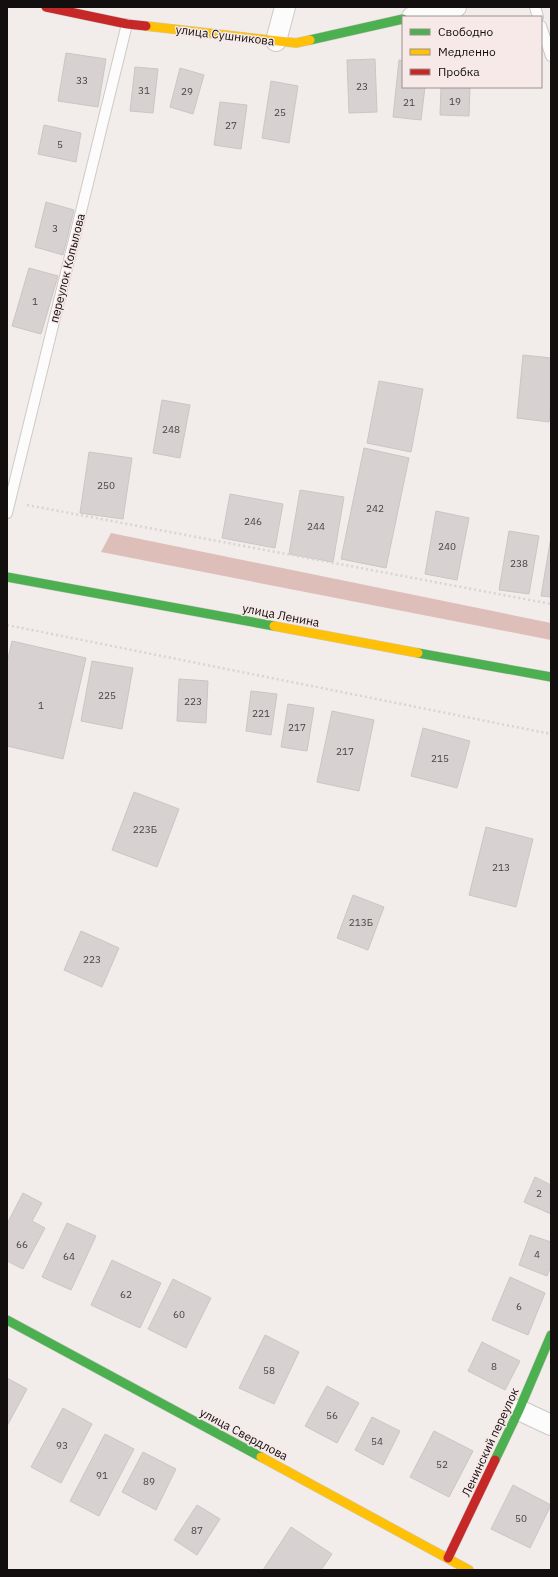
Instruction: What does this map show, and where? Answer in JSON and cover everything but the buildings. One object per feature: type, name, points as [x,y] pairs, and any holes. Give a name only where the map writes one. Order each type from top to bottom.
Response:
[{"type":"street","name":"улица Сушникова","points":[[46,7],[128,24],[296,43],[402,19]]},
{"type":"street","points":[[276,41],[285,7]]},
{"type":"street","points":[[416,16],[456,7]]},
{"type":"street","name":"улица Ленина","points":[[7,577],[551,677]]},
{"type":"street","name":"улица Свердлова","points":[[7,1320],[469,1570]]},
{"type":"street","name":"Ленинский переулок","points":[[448,1558],[519,1410],[551,1335]]},
{"type":"street","points":[[519,1410],[551,1425]]},
{"type":"lane","name":"переулок Копылова","points":[[7,513],[128,24]]},
{"type":"lane","points":[[542,29],[551,56]]},
{"type":"path","points":[[10,502],[551,604]]},
{"type":"path","points":[[7,625],[551,734]]},
{"type":"shaded area","points":[[111,533],[551,623],[551,640],[101,552]]},
{"type":"traffic: fast","points":[[310,40],[402,19]]},
{"type":"traffic: fast","points":[[7,577],[274,626]]},
{"type":"traffic: fast","points":[[418,653],[551,677]]},
{"type":"traffic: fast","points":[[7,1320],[261,1457]]},
{"type":"traffic: fast","points":[[495,1460],[519,1410],[551,1335]]},
{"type":"traffic: slow","points":[[146,26],[296,43],[310,40]]},
{"type":"traffic: slow","points":[[274,626],[418,653]]},
{"type":"traffic: slow","points":[[261,1457],[469,1570]]},
{"type":"traffic: jam","points":[[46,7],[127,24],[146,26]]},
{"type":"traffic: jam","points":[[448,1558],[495,1460]]}]
